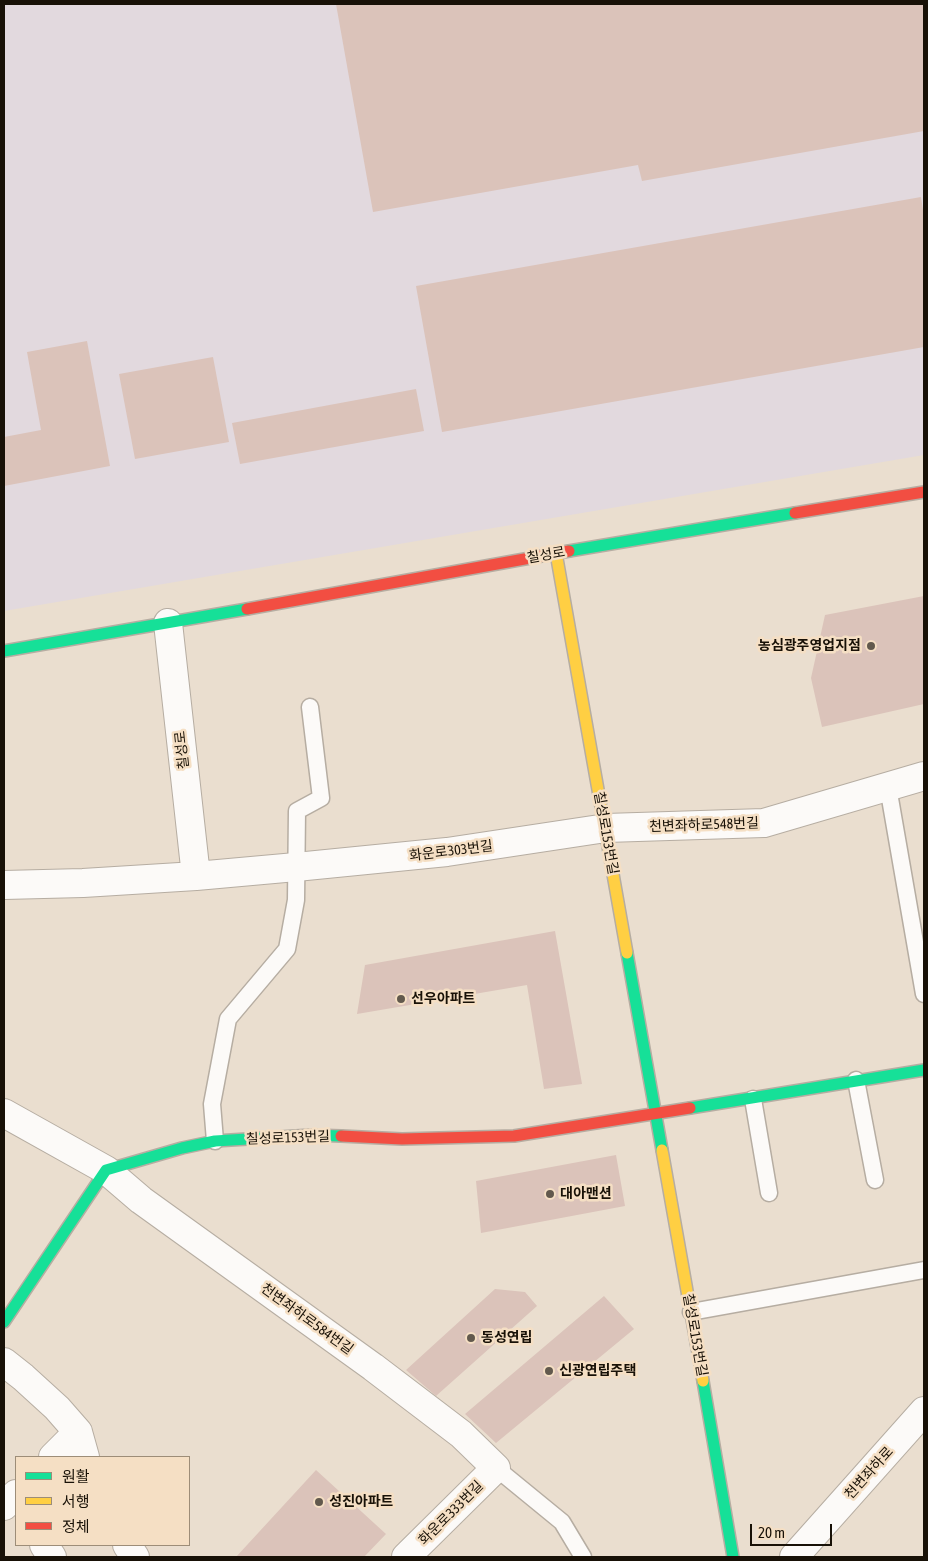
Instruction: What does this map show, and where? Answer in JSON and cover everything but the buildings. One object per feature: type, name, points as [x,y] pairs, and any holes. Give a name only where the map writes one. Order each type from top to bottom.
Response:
[{"type":"street","name":"칠성로","points":[[4,651],[556,554],[924,492]]},
{"type":"street","name":"칠성로153번길","points":[[556,554],[606,828],[733,1557]]},
{"type":"street","name":"칠성로","points":[[168,623],[196,876]]},
{"type":"street","name":"천변좌하로548번길","points":[[606,828],[764,823],[924,776]]},
{"type":"street","name":"화운로303번길","points":[[4,885],[83,883],[296,867],[447,852],[606,828]]},
{"type":"street","name":"칠성로153번길","points":[[106,1170],[215,1141],[312,1135],[402,1139],[514,1136],[924,1070]]},
{"type":"street","name":"천변좌하로584번길","points":[[4,1112],[106,1170],[142,1200],[461,1434],[496,1468]]},
{"type":"street","points":[[4,1322],[106,1170]]},
{"type":"street","points":[[4,1362],[23,1376],[57,1408],[82,1445],[55,1456]]},
{"type":"street","name":"천변좌하로","points":[[794,1557],[924,1411]]},
{"type":"street","name":"화운로333번길","points":[[406,1557],[496,1468]]},
{"type":"street","points":[[45,1546],[52,1557]]},
{"type":"street","points":[[128,1546],[135,1557]]},
{"type":"lane","points":[[215,1141],[212,1104],[228,1019],[287,949],[296,900],[298,810],[321,798],[310,707]]},
{"type":"lane","points":[[888,788],[924,994]]},
{"type":"lane","points":[[856,1080],[875,1180]]},
{"type":"lane","points":[[753,1099],[769,1193]]},
{"type":"lane","points":[[691,1312],[924,1270]]},
{"type":"lane","name":"천변좌하로584번길","points":[[496,1468],[562,1522],[583,1557]]},
{"type":"shaded area","points":[[4,4],[924,4],[924,455],[4,611]]},
{"type":"traffic: fast","points":[[569,551],[795,513]]},
{"type":"traffic: fast","points":[[4,651],[247,609]]},
{"type":"traffic: fast","points":[[627,953],[662,1150]]},
{"type":"traffic: fast","points":[[690,1108],[924,1070]]},
{"type":"traffic: fast","points":[[4,1322],[106,1170],[182,1148],[215,1141],[312,1135],[341,1136]]},
{"type":"traffic: fast","points":[[703,1381],[733,1557]]},
{"type":"traffic: slow","points":[[556,553],[627,953]]},
{"type":"traffic: slow","points":[[662,1150],[703,1381]]},
{"type":"traffic: jam","points":[[795,513],[924,492]]},
{"type":"traffic: jam","points":[[247,609],[569,551]]},
{"type":"traffic: jam","points":[[341,1136],[402,1139],[514,1136],[690,1108]]},
{"type":"place","name":"농심광주영업지점","points":[[871,646]]},
{"type":"place","name":"선우아파트","points":[[401,999]]},
{"type":"place","name":"대아맨션","points":[[550,1194]]},
{"type":"place","name":"동성연립","points":[[471,1338]]},
{"type":"place","name":"신광연립주택","points":[[549,1371]]},
{"type":"place","name":"성진아파트","points":[[319,1502]]}]
